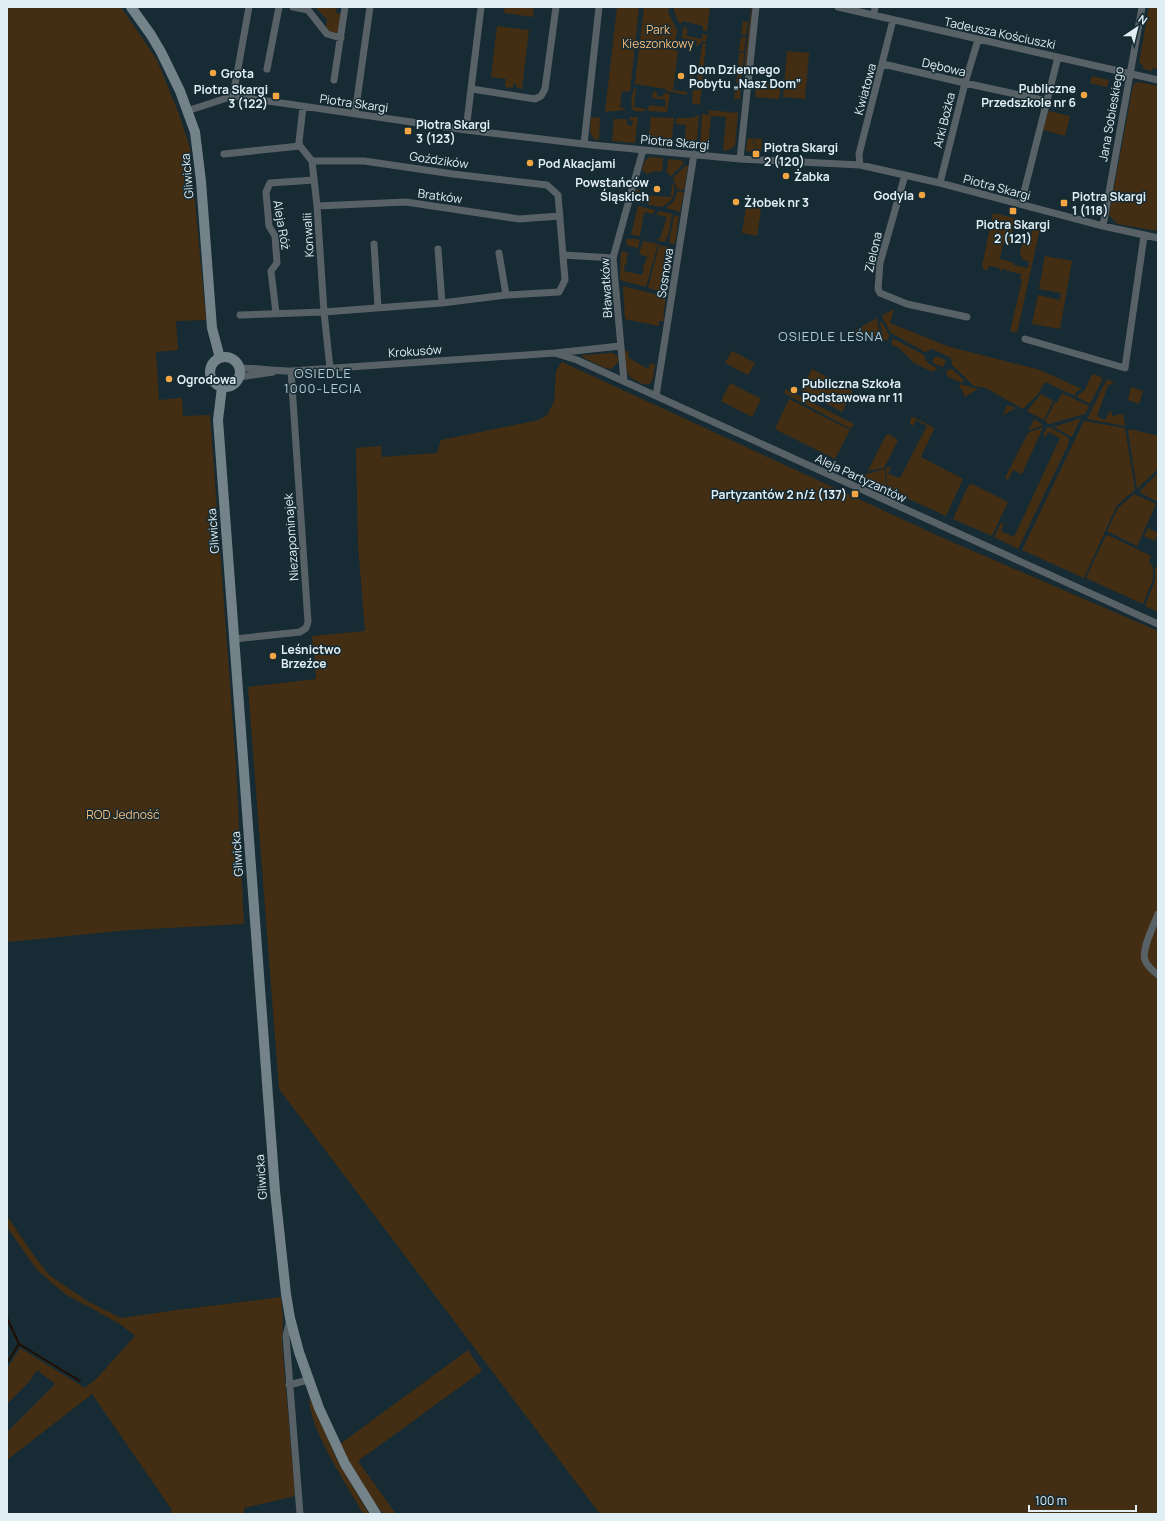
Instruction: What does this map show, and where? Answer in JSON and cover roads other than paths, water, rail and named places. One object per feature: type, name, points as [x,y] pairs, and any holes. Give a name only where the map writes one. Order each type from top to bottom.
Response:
[{"type":"main road","name":"Gliwicka","points":[[131,7],[161,52],[170,70],[195,132],[212,328],[220,358]]},
{"type":"main road","points":[[228,357],[232,358],[238,364],[240,373],[232,386],[222,387],[213,381],[210,372],[213,364],[220,358],[228,357]]},
{"type":"main road","name":"Gliwicka","points":[[222,387],[218,420],[277,1219],[283,1276],[290,1318],[308,1380],[324,1421],[357,1485],[376,1514]]},
{"type":"street","points":[[233,96],[249,7]]},
{"type":"street","points":[[267,69],[279,7]]},
{"type":"street","points":[[293,7],[308,10],[327,34],[341,38]]},
{"type":"street","points":[[334,80],[346,7]]},
{"type":"street","points":[[355,114],[370,7]]},
{"type":"street","points":[[466,130],[481,7]]},
{"type":"street","points":[[472,89],[535,99],[541,96],[545,89],[556,7]]},
{"type":"street","points":[[584,144],[599,7]]},
{"type":"street","points":[[740,159],[756,7]]},
{"type":"street","name":"Tadeusza Kościuszki","points":[[838,7],[1158,80]]},
{"type":"street","points":[[874,15],[875,7]]},
{"type":"street","name":"Jana Sobieskiego","points":[[1103,226],[1142,7]]},
{"type":"street","name":"Kwiatowa","points":[[860,165],[859,154],[893,20]]},
{"type":"street","name":"Arki Bożka","points":[[940,183],[965,84],[978,40]]},
{"type":"street","points":[[1022,204],[1058,57]]},
{"type":"street","name":"Dębowa","points":[[883,64],[965,84],[1047,101]]},
{"type":"street","name":"Piotra Skargi","points":[[187,111],[233,96],[466,130],[584,144],[740,159],[860,165],[940,183],[1103,226],[1158,238]]},
{"type":"street","points":[[303,107],[299,142],[300,146],[312,161]]},
{"type":"street","points":[[224,154],[300,146]]},
{"type":"street","name":"Bławatków","points":[[624,381],[613,258],[643,150]]},
{"type":"street","name":"Sosnowa","points":[[656,396],[694,154]]},
{"type":"street","name":"Goździków","points":[[312,161],[364,160],[453,174],[547,185],[558,195],[560,216]]},
{"type":"street","name":"Konwalii","points":[[312,161],[330,368]]},
{"type":"street","name":"Zielona","points":[[905,175],[880,263],[878,289],[880,293],[907,304],[967,317]]},
{"type":"street","name":"Aleja Róż","points":[[276,313],[271,271],[277,263],[275,236],[269,226],[266,192],[270,183],[314,180]]},
{"type":"street","name":"Bratków","points":[[317,206],[406,202],[519,219],[560,216]]},
{"type":"street","points":[[240,315],[324,312],[442,303],[506,295],[560,292],[565,280],[560,216]]},
{"type":"street","points":[[1025,338],[1125,368],[1144,236]]},
{"type":"street","points":[[374,244],[378,307]]},
{"type":"street","points":[[438,249],[442,303]]},
{"type":"street","points":[[499,254],[506,295]]},
{"type":"street","points":[[563,254],[613,258]]},
{"type":"street","name":"Krokusów","points":[[240,373],[555,353],[620,346]]},
{"type":"street","name":"Aleja Partyzantów","points":[[555,353],[577,360],[624,381],[1158,624]]},
{"type":"street","name":"Niezapominajek","points":[[234,639],[300,632],[306,628],[308,622],[290,371]]},
{"type":"street","points":[[1158,914],[1144,953],[1145,960],[1149,967],[1158,975]]},
{"type":"street","name":"Gliwicka","points":[[290,1318],[286,1336],[300,1514]]},
{"type":"street","points":[[289,1385],[308,1380]]},
{"type":"waterway","points":[[7,1318],[19,1344],[7,1363]]},
{"type":"waterway","points":[[19,1344],[80,1381]]},
{"type":"place","name":"Grota","points":[[213,73]]},
{"type":"place","name":"Dom Dziennego Pobytu „Nasz Dom”","points":[[681,76]]},
{"type":"place","name":"Publiczne Przedszkole nr 6","points":[[1084,95]]},
{"type":"place","name":"Piotra Skargi 3 (122)","points":[[276,96]]},
{"type":"place","name":"Piotra Skargi 3 (123)","points":[[408,131]]},
{"type":"place","name":"Piotra Skargi 2 (120)","points":[[756,154]]},
{"type":"place","name":"Pod Akacjami","points":[[530,163]]},
{"type":"place","name":"Żabka","points":[[786,176]]},
{"type":"place","name":"Powstańców Śląskich","points":[[657,189]]},
{"type":"place","name":"Godyla","points":[[922,195]]},
{"type":"place","name":"Żłobek nr 3","points":[[736,202]]},
{"type":"place","name":"Piotra Skargi 1 (118)","points":[[1064,203]]},
{"type":"place","name":"Piotra Skargi 2 (121)","points":[[1013,211]]},
{"type":"place","name":"Ogrodowa","points":[[169,379]]},
{"type":"place","name":"Publiczna Szkoła Podstawowa nr 11","points":[[794,390]]},
{"type":"place","name":"Partyzantów 2 n/ż (137)","points":[[855,494]]},
{"type":"place","name":"Leśnictwo Brzeźce","points":[[273,656]]},
{"type":"district","name":"OSIEDLE LEŚNA","points":[[831,336]]},
{"type":"district","name":"OSIEDLE 1000-LECIA","points":[[323,380]]},
{"type":"park label","name":"Park Kieszonkowy","points":[[658,36]]},
{"type":"park label","name":"ROD Jedność","points":[[123,814]]}]
